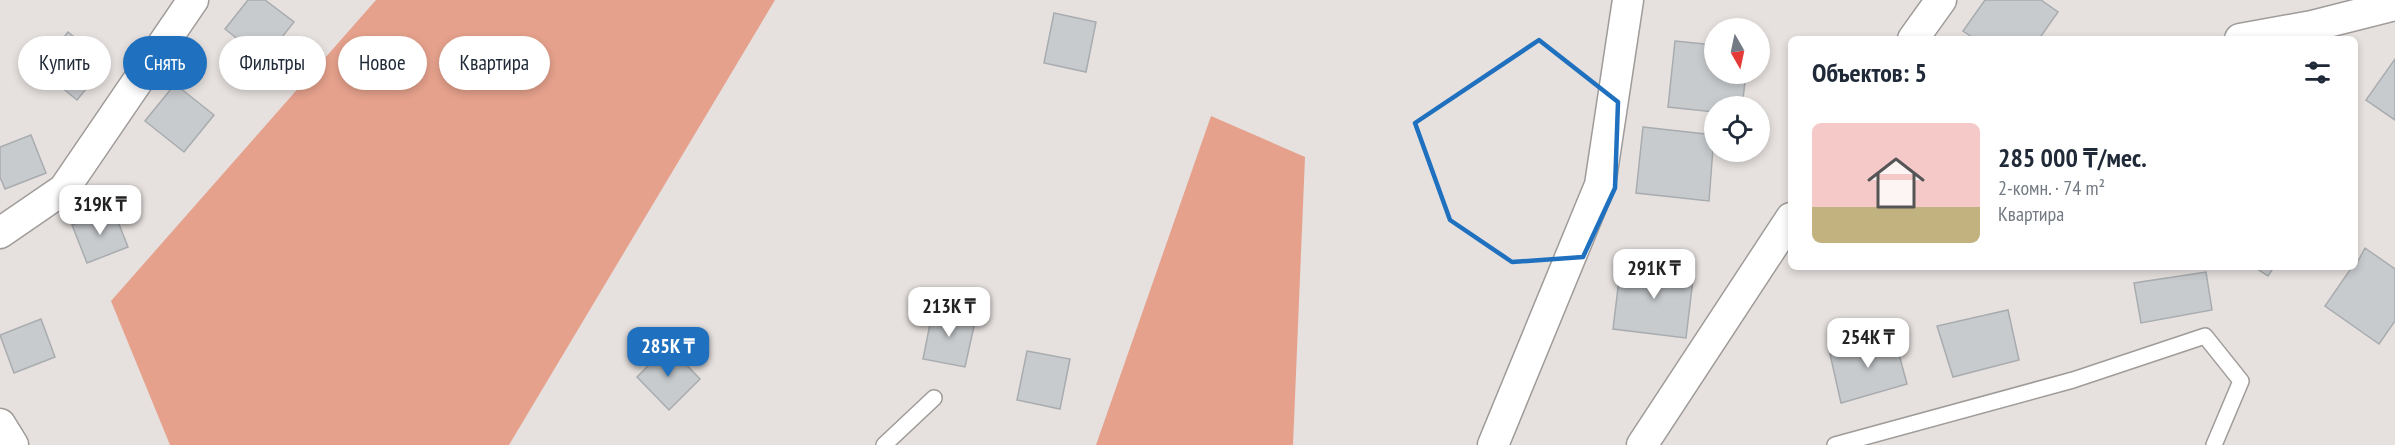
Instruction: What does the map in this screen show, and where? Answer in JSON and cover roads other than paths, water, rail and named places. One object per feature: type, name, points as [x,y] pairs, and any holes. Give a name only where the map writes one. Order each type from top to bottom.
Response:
[{"type":"street","points":[[0,233],[64,189],[193,0]]},
{"type":"street","points":[[1493,445],[1600,185],[1628,0]]},
{"type":"street","points":[[1915,36],[1941,0]]},
{"type":"street","points":[[2257,36],[2312,26],[2395,5]]},
{"type":"street","points":[[1642,445],[1788,223]]},
{"type":"street","points":[[0,424],[13,445]]},
{"type":"lane","points":[[1835,445],[2073,380],[2205,336],[2241,381],[2214,445]]},
{"type":"lane","points":[[884,445],[934,398]]}]
